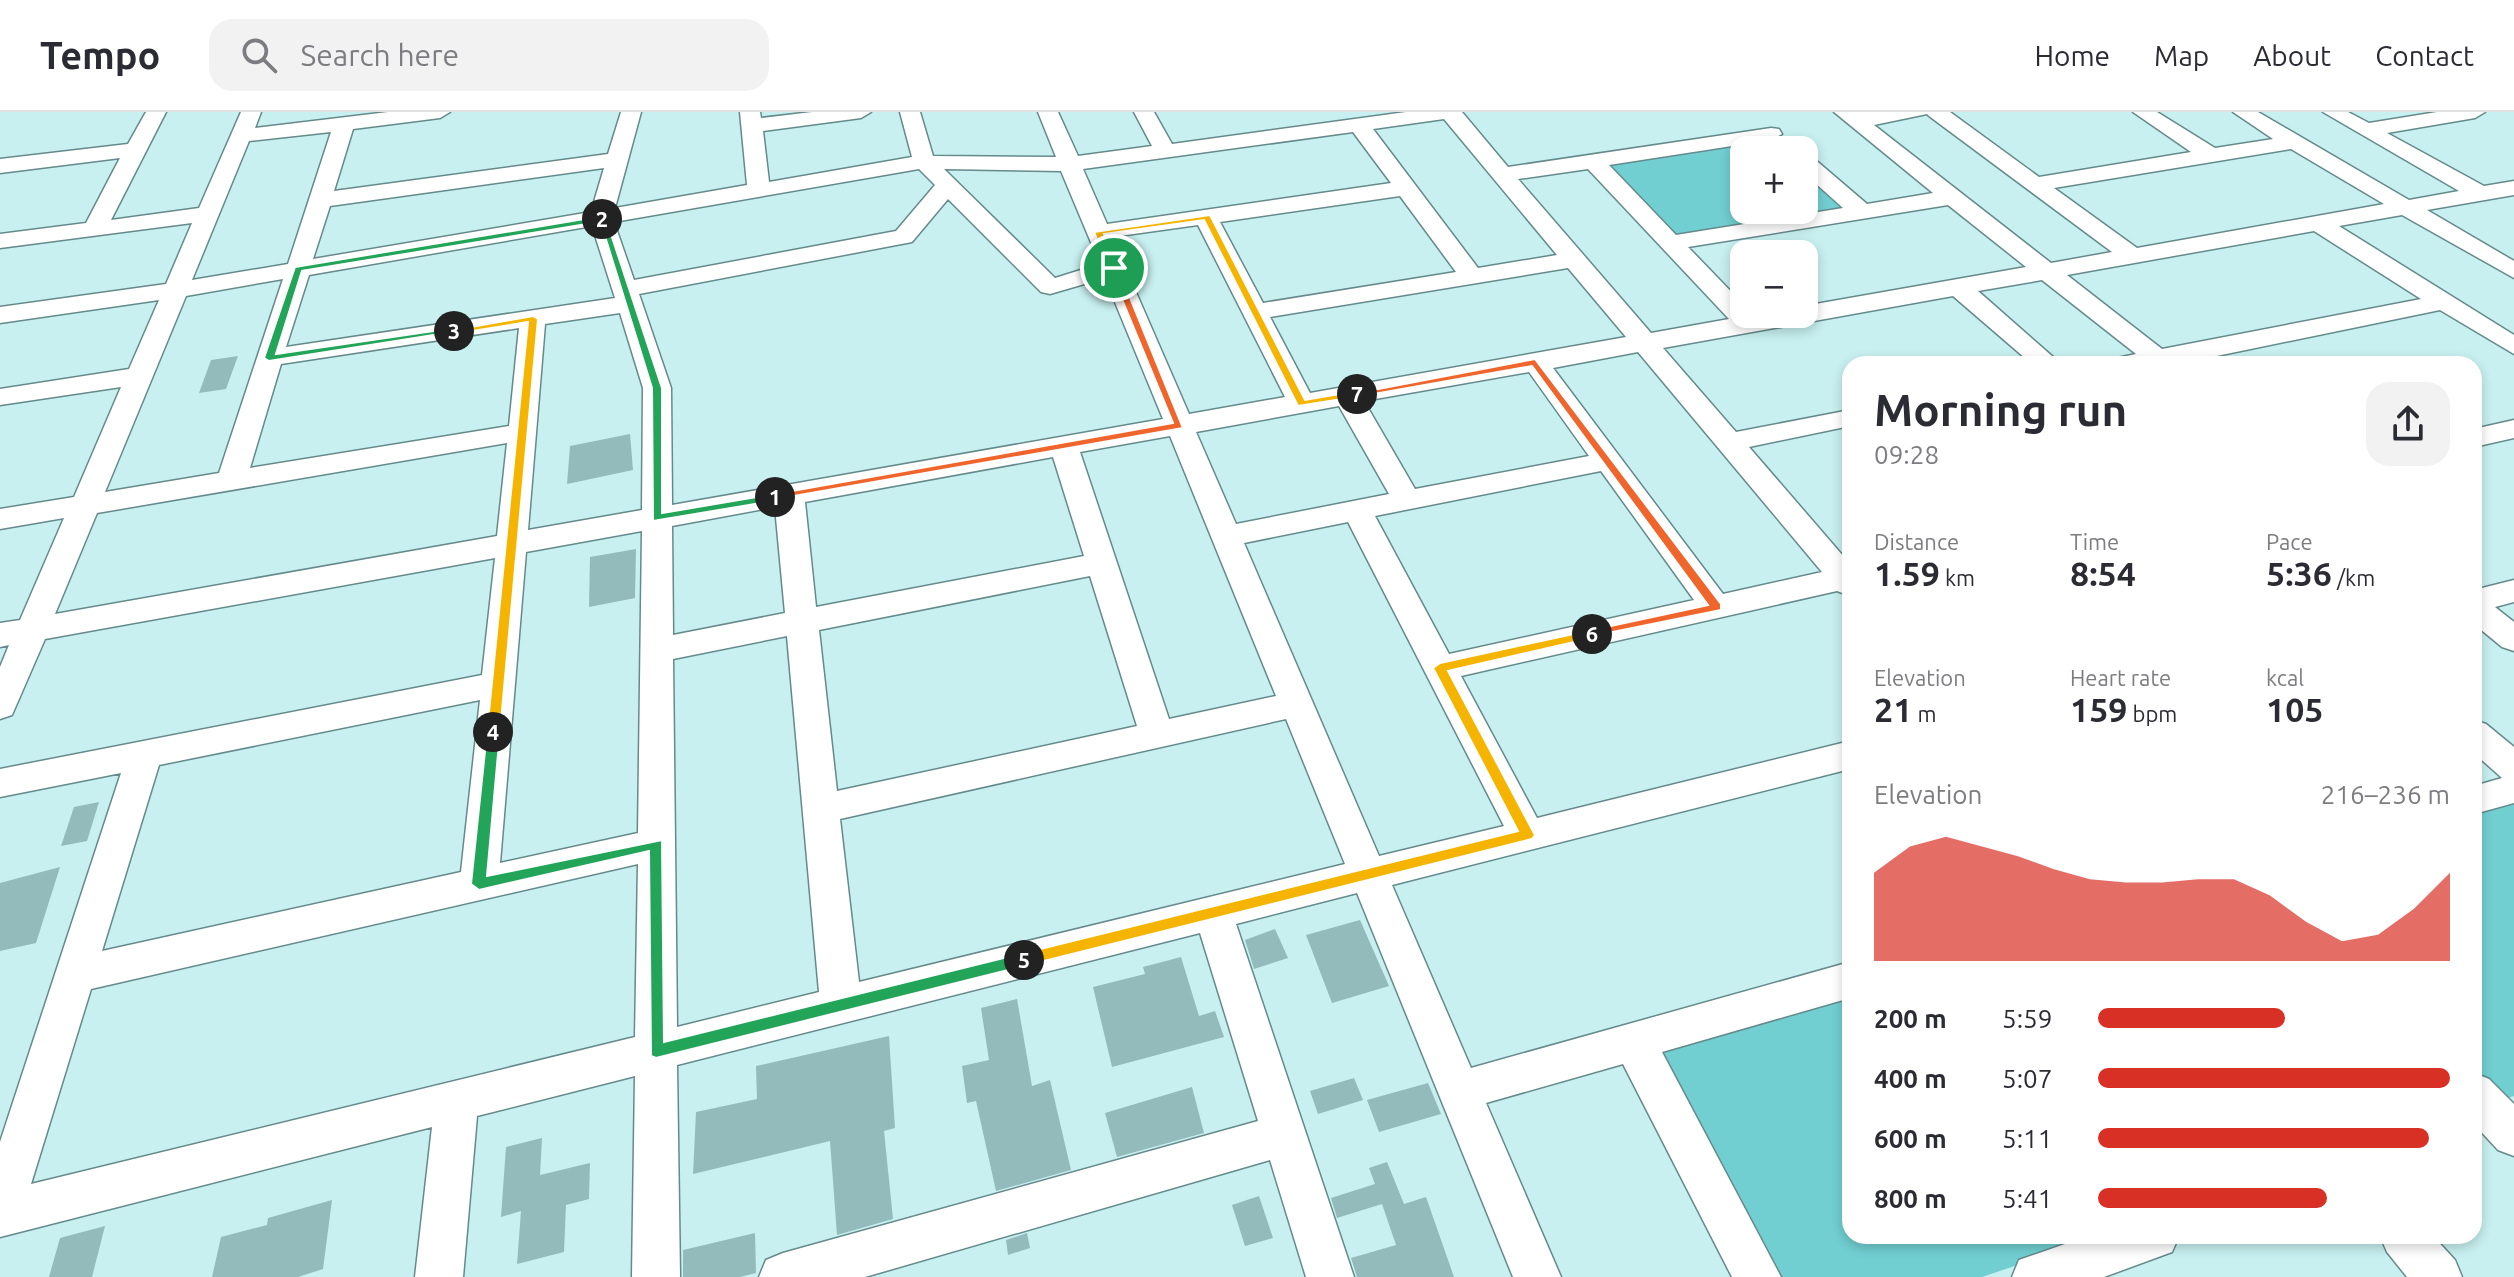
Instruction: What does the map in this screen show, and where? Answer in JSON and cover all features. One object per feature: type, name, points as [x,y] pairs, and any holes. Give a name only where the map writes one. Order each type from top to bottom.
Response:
[{"type":"street","points":[[94,229],[156,112]]},
{"type":"street","points":[[0,706],[246,124],[344,124],[440,112]]},
{"type":"street","points":[[631,112],[601,217],[657,388],[656,1277]]},
{"type":"street","points":[[759,190],[751,119],[861,112]]},
{"type":"street","points":[[910,112],[924,162],[1050,287],[1114,268]]},
{"type":"street","points":[[1048,112],[1537,1277]]},
{"type":"street","points":[[1144,112],[1165,151]]},
{"type":"street","points":[[0,315],[176,290],[924,162],[1070,164],[1450,112],[1842,576]]},
{"type":"street","points":[[1745,112],[1773,136]]},
{"type":"street","points":[[1850,117],[1918,112]]},
{"type":"street","points":[[1936,112],[2133,256]]},
{"type":"street","points":[[2143,112],[2212,156]]},
{"type":"street","points":[[2243,112],[2514,271]]},
{"type":"street","points":[[2333,112],[2481,194]]},
{"type":"street","points":[[2366,130],[2475,112]]},
{"type":"street","points":[[1850,117],[2155,356]]},
{"type":"street","points":[[231,481],[344,124]]},
{"type":"street","points":[[1359,125],[1472,277]]},
{"type":"street","points":[[1502,175],[1771,134]]},
{"type":"street","points":[[2035,184],[2294,142]]},
{"type":"street","points":[[0,166],[136,150]]},
{"type":"street","points":[[320,200],[618,159]]},
{"type":"street","points":[[1593,161],[1730,305]]},
{"type":"street","points":[[1818,174],[1861,211]]},
{"type":"street","points":[[269,358],[533,319],[904,237],[947,185]]},
{"type":"street","points":[[1099,232],[1406,188]]},
{"type":"street","points":[[1818,312],[2514,188]]},
{"type":"street","points":[[1670,243],[1952,197]]},
{"type":"street","points":[[0,241],[208,214]]},
{"type":"street","points":[[1206,217],[1302,403]]},
{"type":"street","points":[[2318,223],[2514,346]]},
{"type":"street","points":[[1255,312],[1574,260]]},
{"type":"street","points":[[1958,287],[2039,356]]},
{"type":"street","points":[[2185,356],[2444,302]]},
{"type":"street","points":[[479,884],[533,319]]},
{"type":"street","points":[[0,635],[1730,327]]},
{"type":"street","points":[[1535,362],[1716,607]]},
{"type":"street","points":[[0,397],[139,376]]},
{"type":"street","points":[[1347,395],[1407,501]]},
{"type":"street","points":[[1728,442],[1842,425]]},
{"type":"street","points":[[2482,436],[2514,429]]},
{"type":"street","points":[[0,519],[522,432]]},
{"type":"street","points":[[1064,446],[1157,734]]},
{"type":"street","points":[[1226,536],[1608,461]]},
{"type":"street","points":[[789,495],[841,1005]]},
{"type":"street","points":[[1357,510],[1527,835]]},
{"type":"street","points":[[657,650],[1102,563]]},
{"type":"street","points":[[1440,668],[1716,607],[1842,583]]},
{"type":"street","points":[[2482,599],[2514,591]]},
{"type":"street","points":[[2482,613],[2514,639]]},
{"type":"street","points":[[0,783],[498,684]]},
{"type":"street","points":[[821,809],[1296,704]]},
{"type":"street","points":[[2482,740],[2514,768]]},
{"type":"street","points":[[0,1213],[145,754]]},
{"type":"street","points":[[0,1213],[1527,835],[1842,766]]},
{"type":"street","points":[[2482,798],[2514,789]]},
{"type":"street","points":[[75,975],[657,844]]},
{"type":"street","points":[[1213,913],[1330,1277]]},
{"type":"street","points":[[1459,1091],[1842,982]]},
{"type":"street","points":[[1634,1042],[1757,1277]]},
{"type":"street","points":[[439,1277],[457,1100]]},
{"type":"street","points":[[783,1277],[869,1265],[1284,1135]]},
{"type":"street","points":[[2036,1277],[2133,1244]]},
{"type":"street","points":[[2410,1244],[2438,1277]]},
{"type":"shaded area","points":[[1730,143],[1730,224],[1755,224],[1668,238],[1597,163]]},
{"type":"shaded area","points":[[1818,177],[1854,208],[1818,214]]},
{"type":"shaded area","points":[[2514,799],[2514,1096],[2495,1102],[2482,1088],[2482,809]]},
{"type":"shaded area","points":[[1842,992],[1842,1244],[2080,1244],[1982,1277],[1768,1277],[1647,1048]]},
{"type":"building","points":[[238,356],[226,389],[199,393],[211,360]]},
{"type":"building","points":[[630,434],[633,470],[567,484],[570,446]]},
{"type":"building","points":[[636,549],[635,598],[589,607],[590,557]]},
{"type":"building","points":[[99,802],[87,841],[61,846],[74,807]]},
{"type":"building","points":[[60,867],[36,943],[0,951],[0,883]]},
{"type":"building","points":[[1360,920],[1389,986],[1332,1003],[1306,935]]},
{"type":"building","points":[[1275,929],[1288,958],[1254,969],[1245,940]]},
{"type":"building","points":[[1181,957],[1199,1016],[1215,1011],[1224,1037],[1112,1067],[1093,987],[1145,974],[1143,967]]},
{"type":"building","points":[[1017,999],[1032,1086],[1050,1080],[1071,1170],[996,1191],[976,1101],[967,1103],[962,1066],[989,1060],[981,1008]]},
{"type":"building","points":[[889,1036],[895,1128],[884,1131],[893,1219],[837,1235],[830,1141],[693,1174],[696,1112],[757,1099],[756,1066]]},
{"type":"building","points":[[1354,1078],[1363,1100],[1318,1114],[1310,1091]]},
{"type":"building","points":[[1428,1083],[1441,1114],[1379,1132],[1367,1100]]},
{"type":"building","points":[[1192,1087],[1204,1133],[1117,1157],[1105,1113]]},
{"type":"building","points":[[542,1138],[540,1175],[590,1163],[589,1199],[566,1205],[564,1252],[517,1264],[521,1211],[501,1217],[506,1147]]},
{"type":"building","points":[[1387,1162],[1404,1204],[1426,1197],[1454,1277],[1357,1277],[1351,1258],[1396,1245],[1382,1204],[1337,1218],[1331,1198],[1375,1184],[1369,1168]]},
{"type":"building","points":[[1259,1196],[1273,1238],[1245,1246],[1232,1205]]},
{"type":"building","points":[[332,1200],[323,1269],[298,1277],[212,1277],[221,1237],[267,1225],[268,1218]]},
{"type":"building","points":[[105,1226],[92,1277],[49,1277],[60,1238]]},
{"type":"building","points":[[755,1233],[756,1273],[740,1277],[683,1277],[683,1250]]},
{"type":"building","points":[[1027,1233],[1030,1248],[1008,1255],[1006,1240]]},
{"type":"route","points":[[601,217],[657,388],[657,518],[1180,425],[1114,268],[1099,232],[1206,217],[1302,403],[1535,362],[1716,607],[1440,668],[1527,835],[656,1051],[657,844],[479,884],[533,319],[269,358],[298,269],[601,217]]}]
